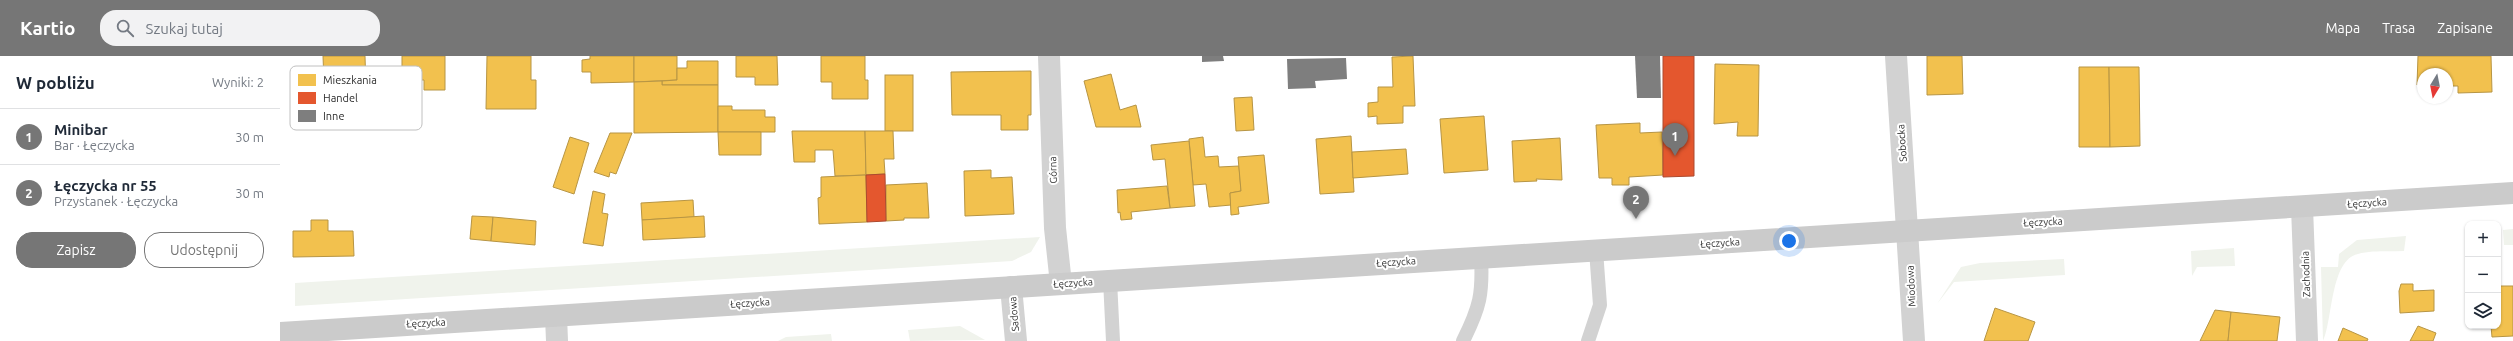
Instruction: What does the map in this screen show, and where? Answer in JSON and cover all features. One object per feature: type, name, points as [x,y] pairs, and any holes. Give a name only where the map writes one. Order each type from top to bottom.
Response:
[{"type":"main road","name":"Łęczycka","points":[[280,333],[1481,256],[2513,193]]},
{"type":"street","name":"Górna","points":[[1048,56],[1055,228],[1060,284]]},
{"type":"street","name":"Sobocka","points":[[1896,56],[1908,231]]},
{"type":"street","name":"Zachodnia","points":[[2302,207],[2308,341]]},
{"type":"street","name":"Miodowa","points":[[1908,231],[1914,341]]},
{"type":"street","name":"Sadowa","points":[[1011,287],[1016,341]]},
{"type":"street","points":[[556,316],[557,341]]},
{"type":"lane","points":[[1588,341],[1600,305],[1596,250]]},
{"type":"lane","points":[[1463,341],[1477,312],[1483,286],[1481,256]]},
{"type":"lane","points":[[1110,280],[1113,341]]},
{"type":"shaded area","points":[[2513,229],[2513,245],[2504,245],[2503,230]]},
{"type":"shaded area","points":[[2406,236],[2404,251],[2369,252],[2358,254],[2349,259],[2342,267],[2337,279],[2323,341],[2321,267],[2338,267],[2339,254],[2357,240]]},
{"type":"shaded area","points":[[1040,237],[1031,252],[1012,261],[295,306],[295,283]]},
{"type":"shaded area","points":[[2234,248],[2235,266],[2197,267],[2192,276],[2191,251]]},
{"type":"shaded area","points":[[2064,259],[2065,275],[1954,282],[1937,304],[1961,267],[1980,263]]},
{"type":"shaded area","points":[[960,326],[985,340],[910,341],[908,330]]},
{"type":"shaded area","points":[[831,334],[832,341],[778,341],[786,337]]},
{"type":"building: Mieszkania","points":[[323,56],[365,56],[365,66],[323,66]]},
{"type":"building: Mieszkania","points":[[402,56],[445,56],[445,90],[424,90],[422,66],[402,66]]},
{"type":"building: Mieszkania","points":[[487,56],[531,56],[531,80],[536,80],[536,109],[486,109]]},
{"type":"building: Mieszkania","points":[[590,56],[634,56],[634,82],[591,83],[591,72],[582,72],[582,60],[590,59]]},
{"type":"building: Mieszkania","points":[[634,56],[677,56],[677,80],[634,82]]},
{"type":"building: Mieszkania","points":[[736,56],[777,56],[778,85],[755,85],[755,77],[736,77]]},
{"type":"building: Mieszkania","points":[[821,56],[865,56],[865,80],[868,80],[868,99],[832,99],[832,82],[821,82]]},
{"type":"building: Mieszkania","points":[[1413,56],[1415,106],[1403,106],[1403,123],[1377,124],[1377,116],[1368,117],[1368,103],[1378,102],[1378,87],[1393,87],[1392,57]]},
{"type":"building: Mieszkania","points":[[1927,56],[1962,56],[1963,94],[1927,95]]},
{"type":"building: Mieszkania","points":[[2418,56],[2491,56],[2492,92],[2458,93],[2458,86],[2453,86],[2453,68],[2418,68]]},
{"type":"building: Mieszkania","points":[[687,61],[718,61],[718,85],[662,85],[662,81],[677,80],[677,68],[687,68]]},
{"type":"building: Mieszkania","points":[[1715,64],[1759,65],[1758,136],[1737,136],[1738,122],[1714,124]]},
{"type":"building: Mieszkania","points":[[2079,67],[2109,67],[2110,147],[2079,147]]},
{"type":"building: Mieszkania","points":[[2109,67],[2139,67],[2140,146],[2110,147]]},
{"type":"building: Mieszkania","points":[[1031,71],[1031,115],[1028,115],[1028,130],[1001,130],[1001,115],[952,115],[951,72]]},
{"type":"building: Mieszkania","points":[[1111,74],[1120,110],[1136,105],[1141,127],[1096,127],[1084,81]]},
{"type":"building: Mieszkania","points":[[885,75],[913,75],[913,131],[885,131]]},
{"type":"building: Mieszkania","points":[[662,81],[662,85],[718,85],[718,132],[634,133],[634,82]]},
{"type":"building: Mieszkania","points":[[1252,97],[1254,130],[1236,131],[1234,98]]},
{"type":"building: Mieszkania","points":[[718,106],[732,106],[732,110],[765,110],[765,117],[775,117],[775,132],[718,132]]},
{"type":"building: Mieszkania","points":[[1484,116],[1488,170],[1444,173],[1440,119]]},
{"type":"building: Mieszkania","points":[[1640,123],[1640,133],[1662,132],[1663,175],[1629,177],[1629,185],[1612,185],[1612,178],[1599,178],[1596,125]]},
{"type":"building: Mieszkania","points":[[792,131],[865,131],[866,175],[835,176],[833,150],[815,150],[815,162],[794,162]]},
{"type":"building: Mieszkania","points":[[865,131],[893,131],[894,159],[884,159],[885,174],[866,175]]},
{"type":"building: Mieszkania","points":[[718,132],[761,132],[761,155],[719,155]]},
{"type":"building: Mieszkania","points":[[610,133],[632,133],[616,174],[610,172],[609,177],[594,172]]},
{"type":"building: Mieszkania","points":[[1351,136],[1354,192],[1320,194],[1316,139]]},
{"type":"building: Mieszkania","points":[[570,137],[589,143],[574,194],[553,187]]},
{"type":"building: Mieszkania","points":[[1203,137],[1205,157],[1218,156],[1219,167],[1239,166],[1241,191],[1230,193],[1231,205],[1209,207],[1206,184],[1193,185],[1189,139]]},
{"type":"building: Mieszkania","points":[[1560,138],[1562,180],[1536,179],[1537,181],[1514,182],[1512,141]]},
{"type":"building: Mieszkania","points":[[1189,141],[1195,206],[1170,208],[1165,159],[1153,160],[1151,145]]},
{"type":"building: Mieszkania","points":[[1406,149],[1408,174],[1353,178],[1352,152]]},
{"type":"building: Mieszkania","points":[[1264,155],[1269,203],[1238,207],[1239,214],[1231,215],[1230,193],[1241,191],[1238,157]]},
{"type":"building: Mieszkania","points":[[991,170],[991,178],[1012,177],[1014,214],[965,216],[964,171]]},
{"type":"building: Mieszkania","points":[[866,175],[867,222],[819,224],[818,198],[821,197],[821,177]]},
{"type":"building: Mieszkania","points":[[927,183],[929,218],[904,218],[904,220],[886,221],[886,185]]},
{"type":"building: Mieszkania","points":[[1167,186],[1170,208],[1131,212],[1132,219],[1121,220],[1120,212],[1118,213],[1117,190]]},
{"type":"building: Mieszkania","points":[[593,191],[605,194],[602,213],[608,214],[603,246],[583,243]]},
{"type":"building: Mieszkania","points":[[693,200],[694,217],[642,220],[641,203]]},
{"type":"building: Mieszkania","points":[[472,216],[493,217],[491,241],[470,239]]},
{"type":"building: Mieszkania","points":[[704,216],[705,237],[643,240],[642,220]]},
{"type":"building: Mieszkania","points":[[493,217],[536,221],[535,245],[491,241]]},
{"type":"building: Mieszkania","points":[[311,220],[328,220],[328,231],[353,231],[354,256],[293,257],[293,231],[311,231]]},
{"type":"building: Mieszkania","points":[[2401,284],[2413,284],[2413,291],[2434,290],[2434,311],[2400,313],[2399,291]]},
{"type":"building: Mieszkania","points":[[2501,286],[2513,286],[2513,336],[2492,337],[2491,329],[2501,329]]},
{"type":"building: Mieszkania","points":[[1995,308],[2035,322],[2028,341],[1984,341]]},
{"type":"building: Mieszkania","points":[[2215,310],[2231,312],[2228,341],[2200,341]]},
{"type":"building: Mieszkania","points":[[2231,312],[2280,317],[2277,341],[2228,341]]},
{"type":"building: Mieszkania","points":[[2418,326],[2436,333],[2433,341],[2410,341]]},
{"type":"building: Mieszkania","points":[[2343,328],[2368,339],[2367,341],[2338,341]]},
{"type":"building: Handel","points":[[1663,56],[1694,56],[1694,176],[1663,177]]},
{"type":"building: Handel","points":[[885,174],[886,221],[867,222],[866,175]]},
{"type":"building: Inne","points":[[1202,56],[1223,56],[1224,61],[1202,62]]},
{"type":"building: Inne","points":[[1635,56],[1660,56],[1661,98],[1637,98]]},
{"type":"building: Inne","points":[[1346,58],[1347,79],[1315,81],[1316,88],[1288,89],[1287,59]]},
{"type":"place","name":"Minibar","points":[[1675,156]]},
{"type":"place","name":"Łęczycka nr 55","points":[[1636,219]]}]
